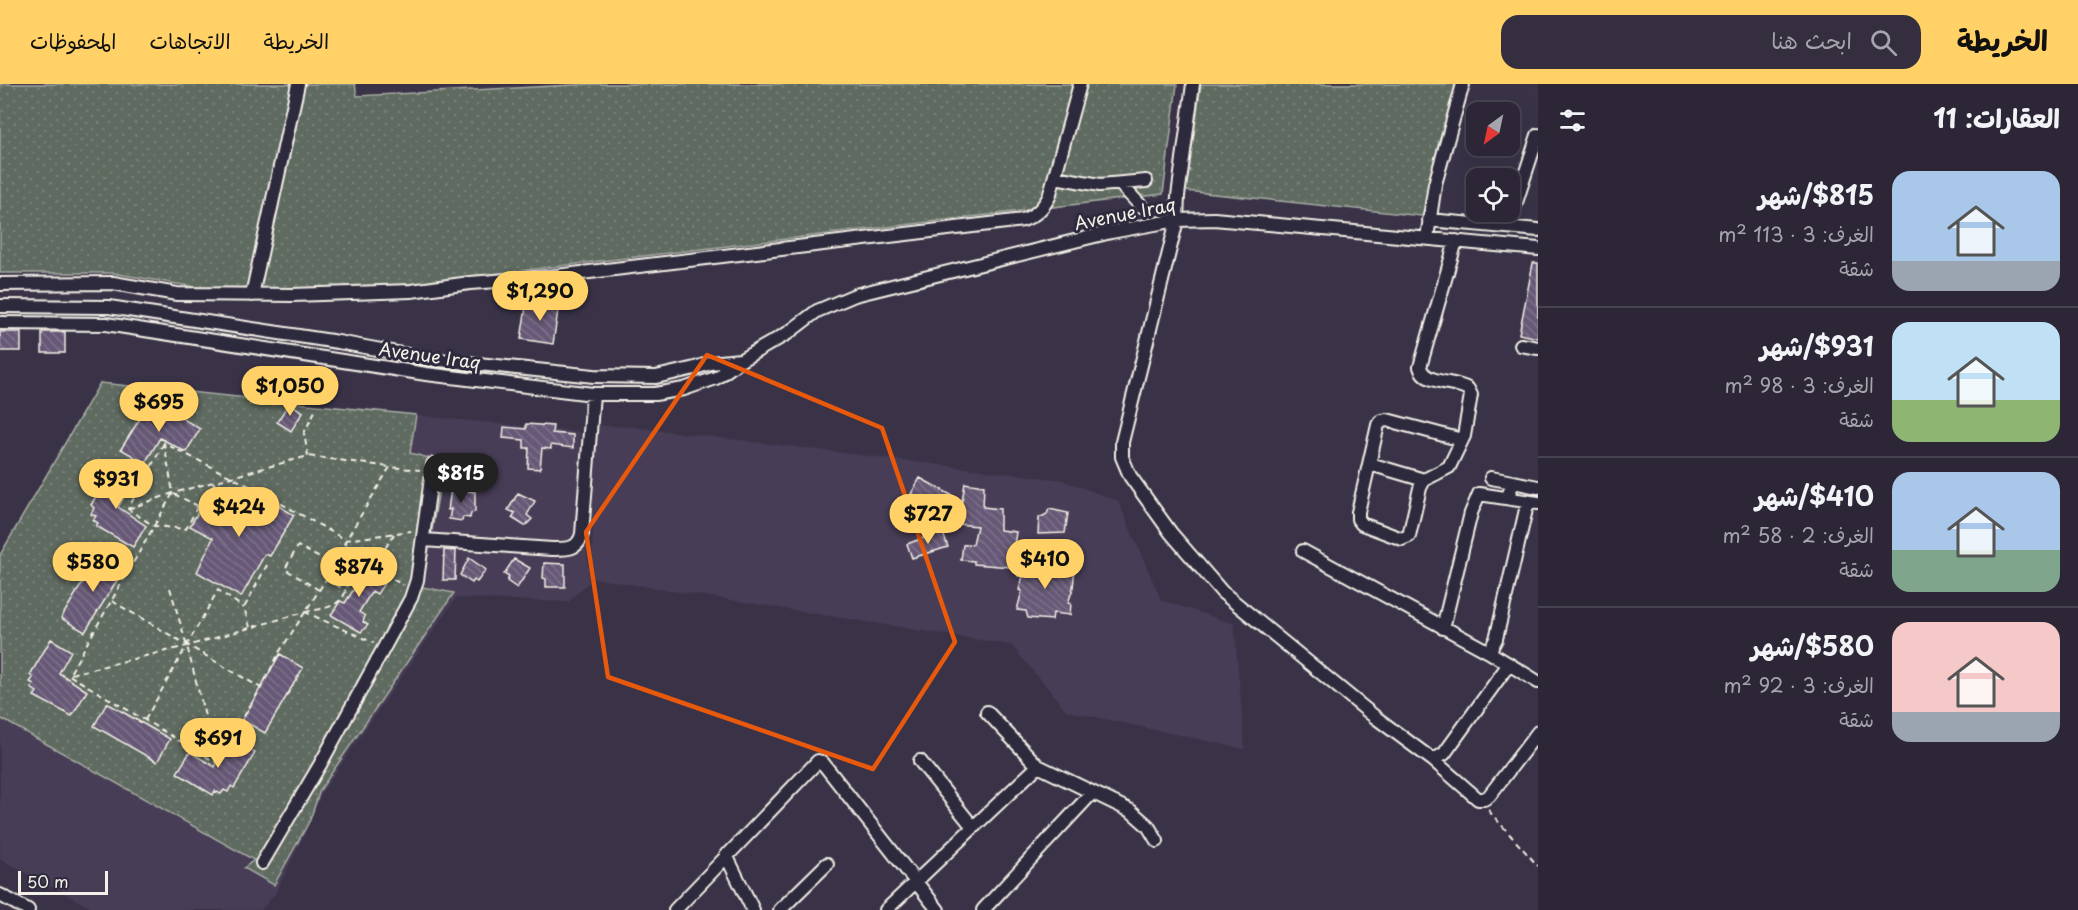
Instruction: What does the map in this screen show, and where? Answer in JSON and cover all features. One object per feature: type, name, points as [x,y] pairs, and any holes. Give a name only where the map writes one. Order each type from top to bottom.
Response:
[{"type":"street","points":[[252,295],[298,84]]},
{"type":"street","points":[[0,284],[113,283],[177,294],[363,294],[548,277],[1012,221],[1034,215],[1049,197],[1080,84]]},
{"type":"street","points":[[1193,84],[1178,195],[1177,220],[1122,442],[1122,457],[1130,476],[1171,533],[1222,592],[1479,799],[1484,800],[1489,796],[1538,732]]},
{"type":"street","points":[[1427,238],[1435,184],[1463,84]]},
{"type":"street","points":[[1508,227],[1532,175],[1538,137]]},
{"type":"street","points":[[1055,177],[1090,184],[1121,185],[1146,182]]},
{"type":"street","points":[[1121,185],[1141,206]]},
{"type":"street","name":"Avenue Iraq","points":[[0,323],[106,324],[426,375],[593,394],[655,394],[684,389],[716,378],[741,360],[788,333],[817,311],[855,295],[1111,231],[1177,220],[1214,219],[1538,249]]},
{"type":"street","points":[[1429,220],[1538,230]]},
{"type":"street","points":[[1456,241],[1419,367],[1427,377],[1468,389],[1471,395],[1462,440],[1449,467],[1424,480],[1409,536],[1402,539],[1362,524],[1358,519],[1378,425],[1382,421],[1387,420],[1462,440]]},
{"type":"street","name":"Avenue Iraq","points":[[0,306],[109,307],[327,340],[430,359],[594,376],[656,377],[710,363],[741,360]]},
{"type":"street","points":[[1521,345],[1538,348]]},
{"type":"street","points":[[424,533],[552,549],[572,548],[577,545],[582,534],[593,394]]},
{"type":"street","points":[[1370,464],[1424,480]]},
{"type":"street","points":[[262,863],[321,763],[398,624],[416,585],[432,468]]},
{"type":"street","points":[[1491,478],[1538,487]]},
{"type":"street","points":[[1508,497],[1513,482]]},
{"type":"street","points":[[1443,628],[1477,497],[1482,493],[1533,502],[1496,639],[1489,652]]},
{"type":"street","points":[[1303,551],[1489,652],[1538,682]]},
{"type":"street","points":[[1433,760],[1444,754],[1509,664]]},
{"type":"street","points":[[987,712],[1038,766],[1131,811],[1140,817],[1157,841]]},
{"type":"street","points":[[675,910],[818,761],[822,762],[938,910]]},
{"type":"street","points":[[920,761],[973,827]]},
{"type":"street","points":[[886,910],[1038,766]]},
{"type":"street","points":[[983,910],[1092,793]]},
{"type":"street","points":[[726,855],[753,910]]},
{"type":"street","points":[[780,910],[827,864]]},
{"type":"street","points":[[0,896],[28,910]]},
{"type":"path","points":[[308,456],[303,433],[316,409]]},
{"type":"path","points":[[164,443],[255,489],[346,540],[424,533]]},
{"type":"path","points":[[69,675],[173,493],[164,443]]},
{"type":"path","points":[[128,509],[164,443]]},
{"type":"path","points":[[128,509],[173,493],[308,456],[390,467],[432,468]]},
{"type":"path","points":[[216,763],[261,688],[280,651],[327,578],[346,540],[390,467]]},
{"type":"path","points":[[128,509],[154,526],[186,529],[198,506],[216,482]]},
{"type":"path","points":[[212,486],[246,505],[255,489]]},
{"type":"path","points":[[173,493],[198,506]]},
{"type":"path","points":[[394,534],[373,568],[409,589]]},
{"type":"path","points":[[69,675],[187,646],[334,605],[346,591],[350,575],[346,540]]},
{"type":"path","points":[[319,590],[285,569],[298,546],[334,566]]},
{"type":"path","points":[[244,608],[267,565]]},
{"type":"path","points":[[327,578],[346,591]]},
{"type":"path","points":[[170,588],[216,763]]},
{"type":"path","points":[[145,720],[218,590],[244,608],[250,627]]},
{"type":"path","points":[[112,601],[261,688]]},
{"type":"path","points":[[305,612],[376,644]]},
{"type":"path","points":[[69,675],[216,763]]},
{"type":"path","points":[[1484,800],[1489,812],[1501,822],[1538,866]]},
{"type":"highlighted area","points":[[707,355],[882,428],[955,642],[873,769],[608,677],[586,532]]},
{"type":"shaded area","points":[[0,84],[355,84],[357,96],[592,84],[1177,84],[1163,194],[383,287],[213,290],[112,273],[0,273]]},
{"type":"shaded area","points":[[1201,84],[1456,84],[1422,216],[1186,191]]},
{"type":"shaded area","points":[[100,383],[579,432],[589,582],[568,602],[456,598],[322,792],[309,825],[275,894],[261,910],[95,910],[0,859],[0,555]]},
{"type":"shaded area","points":[[100,383],[416,415],[410,453],[444,462],[422,587],[454,593],[320,790],[310,820],[274,885],[244,868],[254,860],[0,718],[0,555]]},
{"type":"shaded area","points":[[594,425],[633,427],[1062,480],[1118,501],[1161,600],[1234,624],[1245,749],[1067,711],[1011,645],[592,578]]},
{"type":"building","points":[[1533,263],[1538,263],[1538,338],[1519,334]]},
{"type":"building","points":[[527,300],[559,304],[553,344],[521,339]]},
{"type":"building","points":[[0,332],[21,332],[21,351],[0,351]]},
{"type":"building","points":[[42,332],[65,332],[65,353],[42,353]]},
{"type":"building","points":[[289,403],[303,412],[291,431],[277,422]]},
{"type":"building","points":[[157,407],[166,412],[167,409],[200,429],[186,452],[160,438],[145,463],[121,449],[144,412],[149,410],[154,412]]},
{"type":"building","points":[[526,424],[553,426],[552,433],[573,435],[573,448],[551,445],[551,449],[542,448],[540,469],[528,468],[529,448],[524,448],[524,440],[503,438],[504,427],[526,429]]},
{"type":"building","points":[[112,469],[134,481],[118,507],[146,526],[133,547],[96,526],[98,523],[93,520],[96,516],[91,514],[94,508],[91,505]]},
{"type":"building","points":[[920,478],[962,501],[965,483],[984,486],[983,507],[1000,509],[1000,530],[1016,532],[1011,567],[974,564],[974,561],[961,560],[963,545],[973,544],[977,526],[939,522],[942,531],[906,529],[910,510],[946,511],[911,494]]},
{"type":"building","points":[[451,489],[475,492],[475,512],[471,513],[470,518],[463,517],[462,521],[449,519]]},
{"type":"building","points":[[211,490],[245,511],[255,492],[294,515],[270,556],[265,554],[241,597],[197,572],[213,538],[190,526]]},
{"type":"building","points":[[518,493],[535,501],[527,515],[532,519],[525,526],[512,518],[515,513],[508,510]]},
{"type":"building","points":[[1049,509],[1068,513],[1065,533],[1038,534],[1039,518],[1047,514]]},
{"type":"building","points":[[942,531],[948,547],[912,558],[907,544]]},
{"type":"building","points":[[444,550],[456,551],[455,580],[443,580]]},
{"type":"building","points":[[100,554],[124,569],[85,632],[61,618]]},
{"type":"building","points":[[469,558],[486,570],[477,582],[474,580],[472,583],[460,575]]},
{"type":"building","points":[[514,559],[530,568],[517,588],[507,581],[509,577],[504,574]]},
{"type":"building","points":[[1019,561],[1075,567],[1073,588],[1068,603],[1071,603],[1070,615],[1053,613],[1052,620],[1028,618],[1026,611],[1017,610],[1023,576],[1018,576]]},
{"type":"building","points":[[544,563],[565,564],[565,587],[546,587],[546,579],[543,578]]},
{"type":"building","points":[[361,564],[387,579],[377,594],[372,591],[359,612],[365,616],[363,622],[368,625],[361,632],[331,615],[340,601],[345,603],[358,583],[351,579]]},
{"type":"building","points":[[51,639],[71,651],[59,673],[87,691],[72,716],[34,696],[37,692],[31,688],[34,684],[30,682],[33,678],[30,675]]},
{"type":"building","points":[[280,654],[303,668],[265,733],[242,720]]},
{"type":"building","points":[[107,703],[170,739],[157,762],[94,726]]},
{"type":"building","points":[[232,738],[255,753],[234,788],[231,786],[228,792],[224,790],[221,794],[215,791],[213,795],[177,773],[190,752],[215,767]]}]
